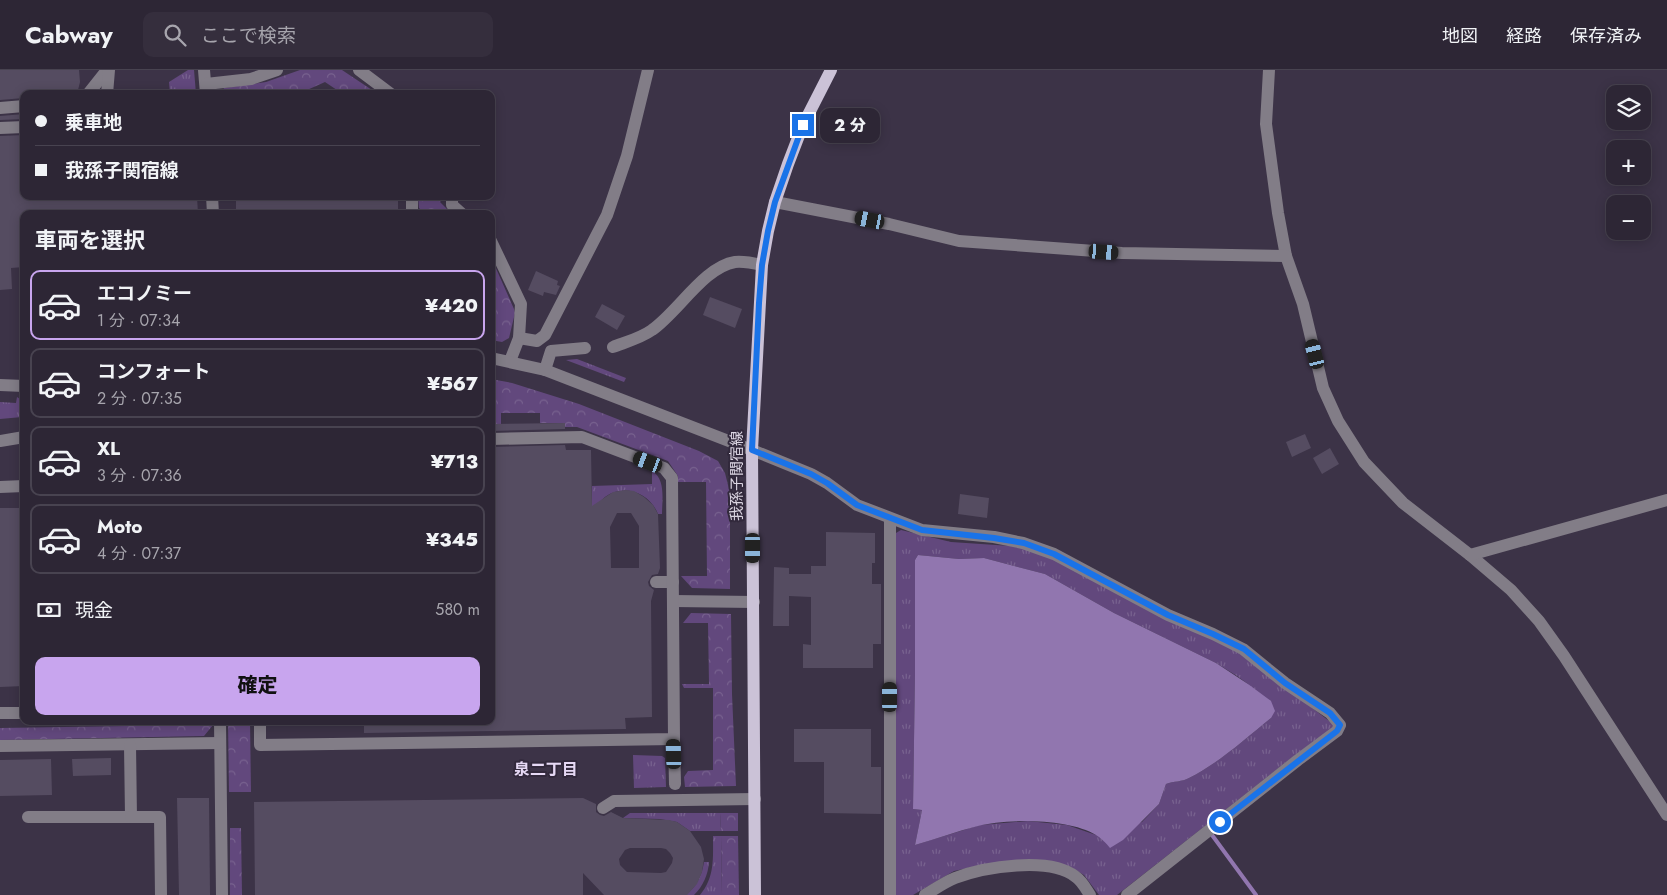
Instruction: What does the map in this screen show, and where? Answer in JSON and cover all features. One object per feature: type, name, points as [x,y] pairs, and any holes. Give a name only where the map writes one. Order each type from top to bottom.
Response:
[{"type":"main road","name":"我孫子関宿線","points":[[755,895],[752,450],[762,265],[775,202],[803,125],[831,70]]},
{"type":"street","points":[[91,90],[108,70]]},
{"type":"street","points":[[106,90],[108,70]]},
{"type":"street","points":[[204,70],[206,89],[251,79],[277,70]]},
{"type":"street","points":[[359,70],[385,90]]},
{"type":"street","points":[[519,338],[537,341],[545,335],[607,215],[626,156],[648,70]]},
{"type":"street","points":[[1269,70],[1266,124],[1286,256],[1303,304],[1323,388],[1338,421],[1364,462],[1403,503],[1470,555],[1511,590],[1539,621],[1564,656],[1667,815]]},
{"type":"street","points":[[0,108],[20,106]]},
{"type":"street","points":[[0,128],[20,126]]},
{"type":"street","points":[[775,202],[889,224],[960,241],[1122,253],[1286,256]]},
{"type":"street","points":[[495,249],[521,304],[519,338],[510,361]]},
{"type":"street","points":[[613,347],[651,331],[668,317],[710,275],[721,267],[734,262],[746,261],[762,265]]},
{"type":"street","points":[[545,370],[551,351],[586,348]]},
{"type":"street","points":[[495,359],[545,370],[752,450],[811,474],[857,505],[890,519],[922,530],[1024,543],[1054,554],[1168,615],[1244,649],[1285,683],[1330,713],[1338,721],[1340,725],[1337,731],[1127,895]]},
{"type":"street","points":[[0,385],[20,386]]},
{"type":"street","points":[[495,438],[582,437],[664,468],[672,478],[675,784]]},
{"type":"street","points":[[0,441],[20,438]]},
{"type":"street","points":[[0,487],[20,486]]},
{"type":"street","points":[[1470,555],[1667,500]]},
{"type":"street","points":[[890,519],[890,895]]},
{"type":"street","points":[[656,582],[673,582]]},
{"type":"street","points":[[674,601],[754,602]]},
{"type":"street","points":[[0,713],[20,713]]},
{"type":"street","points":[[220,725],[222,895]]},
{"type":"street","points":[[260,725],[260,745],[674,739]]},
{"type":"street","points":[[0,746],[220,743]]},
{"type":"street","points":[[130,745],[131,817]]},
{"type":"street","points":[[603,808],[614,801],[755,799]]},
{"type":"street","points":[[28,817],[160,817],[161,895]]},
{"type":"street","points":[[925,895],[954,878],[990,868],[1029,864],[1066,871],[1082,882],[1090,895]]},
{"type":"green space","points":[[188,70],[194,70],[196,90],[170,90],[169,82]]},
{"type":"green space","points":[[300,70],[342,70],[372,90],[337,90],[325,82],[307,90],[223,90],[224,88],[266,82]]},
{"type":"green space","points":[[418,200],[442,200],[440,202],[448,210],[421,210]]},
{"type":"green space","points":[[495,266],[515,313],[509,338],[502,342],[495,341]]},
{"type":"green space","points":[[577,359],[626,378],[624,382],[566,360]]},
{"type":"green space","points":[[495,380],[512,383],[579,404],[699,451],[718,461],[725,473],[730,493],[730,589],[692,588],[681,576],[707,576],[706,482],[678,482],[678,476],[668,461],[577,427],[565,427],[565,423],[540,423],[540,413],[501,413],[501,424],[495,424]]},
{"type":"green space","points":[[17,397],[20,399],[20,417],[0,419],[0,402],[16,403]]},
{"type":"green space","points":[[652,471],[661,484],[663,496],[662,514],[658,514],[649,501],[636,492],[620,491],[605,497],[597,506],[592,516],[592,486],[652,484]]},
{"type":"green space","points":[[901,530],[951,542],[1024,547],[1051,557],[1241,653],[1333,724],[1334,727],[1290,759],[1117,895],[1099,895],[1084,875],[1069,866],[991,863],[954,871],[913,895],[896,895],[896,533]],"holes":[[[918,555],[959,559],[984,558],[1045,574],[1114,613],[1216,663],[1237,676],[1248,684],[1271,718],[1232,750],[1200,772],[1186,779],[1166,784],[1159,804],[1142,822],[1096,835],[1067,825],[1028,821],[980,825],[915,845],[922,810],[913,809],[915,560]]]},
{"type":"green space","points":[[691,613],[731,614],[736,786],[685,787],[684,777],[688,771],[713,770],[713,688],[684,688],[682,684],[709,684],[708,623],[683,623]]},
{"type":"green space","points":[[213,725],[204,736],[0,740],[0,728]]},
{"type":"green space","points":[[228,725],[250,725],[251,792],[229,792]]},
{"type":"green space","points":[[633,755],[662,756],[665,758],[666,787],[634,788]]},
{"type":"green space","points":[[630,813],[720,813],[721,831],[690,831],[677,822],[660,819],[623,818]]},
{"type":"green space","points":[[720,813],[738,813],[738,831],[721,831]]},
{"type":"green space","points":[[230,828],[241,828],[242,895],[230,895]]},
{"type":"green space","points":[[713,836],[721,836],[722,895],[700,895],[711,874]]},
{"type":"green space","points":[[721,836],[738,836],[739,895],[722,895]]},
{"type":"green space","points":[[704,862],[709,862],[702,884],[694,895],[686,895],[698,880]]},
{"type":"shaded area","points":[[918,555],[959,559],[984,558],[1045,574],[1114,613],[1216,663],[1271,701],[1275,711],[1271,718],[1211,765],[1186,779],[1166,784],[1159,804],[1123,840],[1110,848],[1098,836],[1085,830],[1055,823],[1021,821],[990,823],[915,845],[922,810],[913,809],[915,560]]},
{"type":"building","points":[[0,70],[79,70],[80,82],[78,90],[20,90],[20,98],[0,100]]},
{"type":"building","points":[[20,114],[20,119],[0,120],[0,116]]},
{"type":"building","points":[[20,135],[20,200],[197,200],[198,210],[20,210],[20,267],[11,268],[12,289],[0,290],[0,136]]},
{"type":"building","points":[[236,200],[398,200],[398,210],[236,210]]},
{"type":"building","points":[[536,271],[558,281],[557,285],[560,286],[556,295],[544,292],[543,296],[528,290]]},
{"type":"building","points":[[710,297],[742,309],[735,328],[703,315]]},
{"type":"building","points":[[602,304],[625,316],[617,330],[595,317]]},
{"type":"building","points":[[565,423],[565,429],[495,431],[495,424]]},
{"type":"building","points":[[1305,434],[1311,448],[1292,457],[1286,442]]},
{"type":"building","points":[[565,445],[566,450],[591,450],[592,506],[613,492],[626,490],[634,491],[653,505],[658,514],[660,568],[658,574],[652,575],[648,582],[649,586],[654,590],[651,601],[652,717],[625,718],[626,729],[364,733],[364,725],[495,725],[495,447]],"holes":[[[617,513],[631,513],[639,526],[639,568],[611,568],[610,527]]]},
{"type":"building","points":[[1330,448],[1339,464],[1322,474],[1313,458]]},
{"type":"building","points":[[960,494],[989,498],[987,518],[958,514]]},
{"type":"building","points":[[0,508],[20,508],[20,686],[0,687]]},
{"type":"building","points":[[826,532],[875,533],[875,563],[872,563],[872,584],[881,584],[881,644],[873,644],[873,668],[803,668],[803,644],[811,645],[811,597],[789,596],[789,626],[773,626],[774,567],[789,568],[789,574],[811,574],[811,566],[826,566]]},
{"type":"building","points":[[794,729],[871,729],[871,767],[881,767],[881,814],[824,813],[824,762],[794,762]]},
{"type":"building","points":[[111,758],[111,775],[73,776],[72,759]]},
{"type":"building","points":[[51,759],[52,795],[0,796],[0,760]]},
{"type":"building","points":[[177,798],[209,798],[210,895],[179,895]]},
{"type":"building","points":[[583,798],[596,804],[596,812],[600,815],[604,816],[611,812],[623,818],[677,822],[690,831],[701,847],[704,859],[702,872],[697,884],[687,895],[604,895],[583,873],[583,895],[255,895],[254,802]],"holes":[[[630,848],[666,849],[673,858],[666,872],[627,872],[620,865],[619,859],[625,850]]]},
{"type":"waterway","points":[[1212,835],[1256,895]]},
{"type":"district","name":"泉二丁目","points":[[546,769]]},
{"type":"route","points":[[803,125],[775,202],[762,265],[752,450],[811,474],[857,505],[890,519],[922,530],[1024,543],[1054,554],[1168,615],[1244,649],[1285,683],[1330,713],[1338,721],[1340,725],[1337,731],[1220,822]]}]
